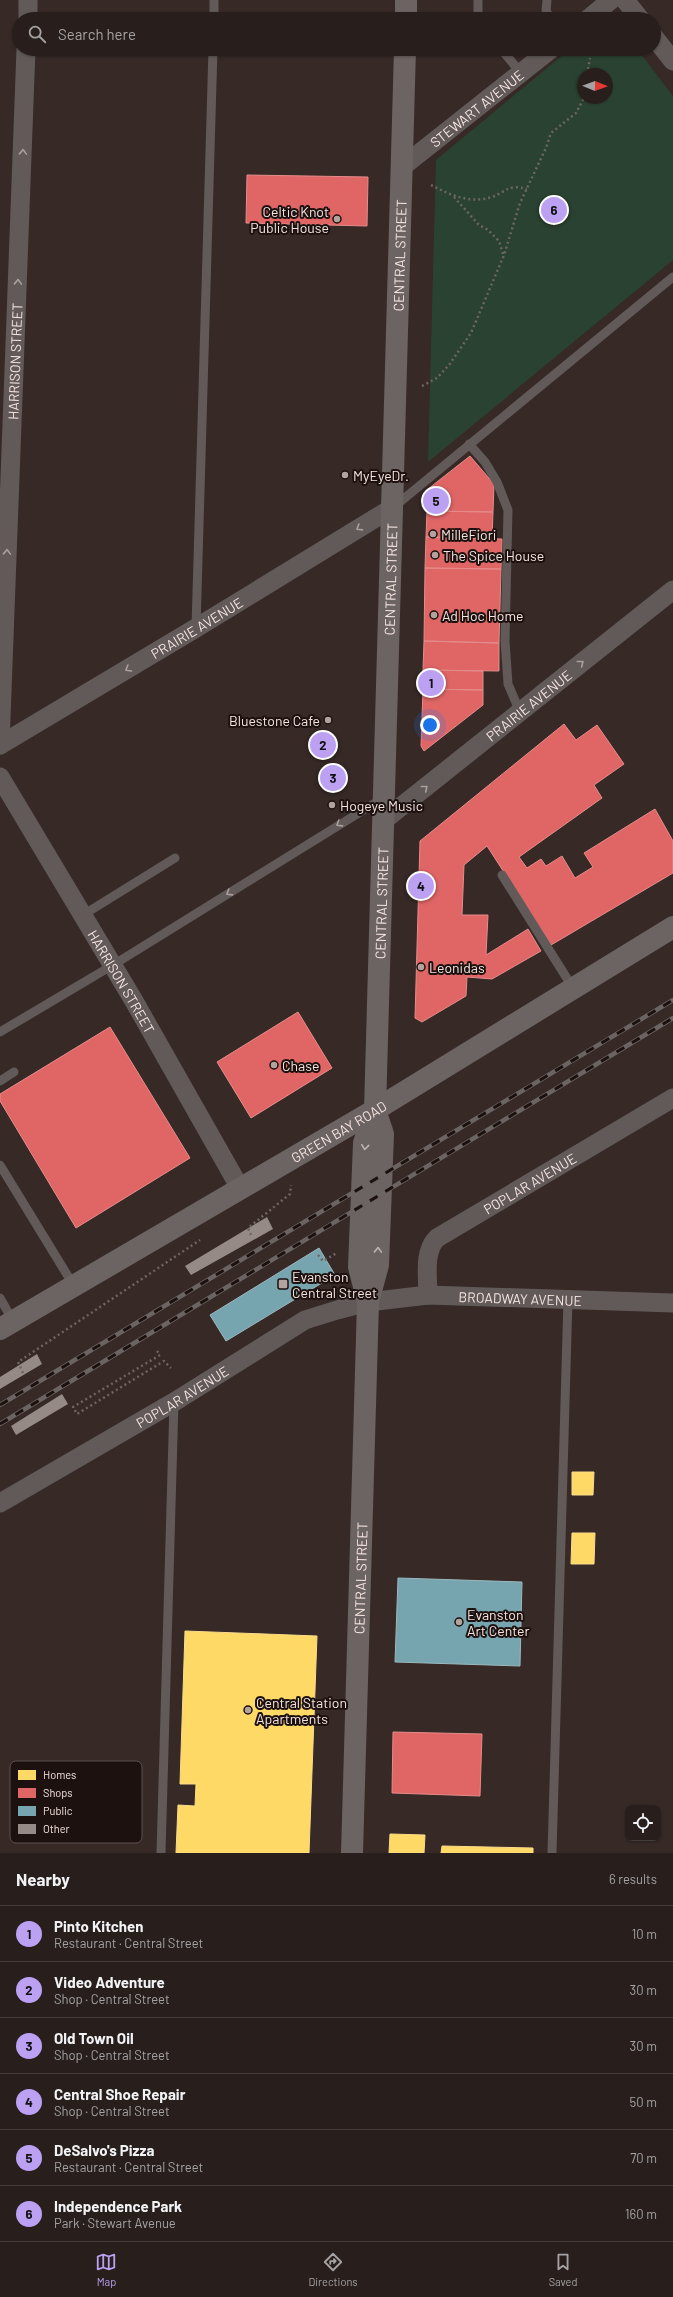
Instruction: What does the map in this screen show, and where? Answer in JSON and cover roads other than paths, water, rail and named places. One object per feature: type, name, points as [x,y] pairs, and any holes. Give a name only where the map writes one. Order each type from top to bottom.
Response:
[{"type":"main road","points":[[406,0],[406,12]]},
{"type":"main road","name":"CENTRAL STREET","points":[[352,1853],[368,1302],[359,1267],[364,1143],[375,1110],[405,56]]},
{"type":"main road","name":"GREEN BAY ROAD","points":[[6,1325],[375,1110],[673,927]]},
{"type":"street","points":[[28,0],[28,12]]},
{"type":"street","points":[[596,12],[611,0]]},
{"type":"street","points":[[625,0],[634,12]]},
{"type":"street","points":[[661,46],[673,61]]},
{"type":"street","name":"HARRISON STREET","points":[[0,745],[26,56]]},
{"type":"street","name":"STEWART AVENUE","points":[[402,167],[542,56]]},
{"type":"street","name":"PRAIRIE AVENUE","points":[[0,745],[196,628],[392,508]]},
{"type":"street","name":"PRAIRIE AVENUE","points":[[383,821],[520,712],[671,597]]},
{"type":"street","name":"HARRISON STREET","points":[[0,777],[113,965],[240,1188]]},
{"type":"street","name":"POPLAR AVENUE","points":[[428,1295],[429,1254],[431,1244],[437,1238],[673,1098]]},
{"type":"street","name":"BROADWAY AVENUE","points":[[368,1302],[428,1295],[673,1303]]},
{"type":"street","name":"POPLAR AVENUE","points":[[0,1503],[174,1402],[305,1320],[368,1302]]},
{"type":"lane","points":[[214,0],[214,12]]},
{"type":"lane","points":[[478,0],[478,12]]},
{"type":"lane","points":[[546,0],[547,12]]},
{"type":"lane","points":[[196,628],[213,56]]},
{"type":"lane","points":[[507,56],[520,73]]},
{"type":"lane","points":[[392,508],[673,277]]},
{"type":"lane","points":[[469,444],[485,462],[497,482],[508,510],[505,641],[508,684],[520,712]]},
{"type":"lane","points":[[0,1032],[113,965],[384,797]]},
{"type":"lane","points":[[83,915],[175,858]]},
{"type":"lane","points":[[502,875],[573,988]]},
{"type":"lane","points":[[0,1081],[14,1072]]},
{"type":"lane","points":[[0,1165],[74,1286]]},
{"type":"lane","points":[[0,1298],[6,1325]]},
{"type":"lane","points":[[552,1853],[568,1299]]},
{"type":"lane","points":[[161,1853],[174,1402]]},
{"type":"railway","points":[[0,1405],[673,1000]]},
{"type":"railway","points":[[0,1424],[673,1018]]},
{"type":"place","name":"Independence Park","points":[[554,210]]},
{"type":"place","name":"Celtic Knot Public House","points":[[337,219]]},
{"type":"place","name":"MyEyeDr.","points":[[345,475]]},
{"type":"place","name":"DeSalvo's Pizza","points":[[436,501]]},
{"type":"place","name":"MilleFiori","points":[[433,534]]},
{"type":"place","name":"The Spice House","points":[[435,555]]},
{"type":"place","name":"Ad Hoc Home","points":[[434,615]]},
{"type":"place","name":"Pinto Kitchen","points":[[431,683]]},
{"type":"place","name":"Bluestone Cafe","points":[[328,720]]},
{"type":"place","name":"Video Adventure","points":[[323,745]]},
{"type":"place","name":"Old Town Oil","points":[[333,778]]},
{"type":"place","name":"Hogeye Music","points":[[332,805]]},
{"type":"place","name":"Central Shoe Repair","points":[[421,886]]},
{"type":"place","name":"Leonidas","points":[[421,967]]},
{"type":"place","name":"Chase","points":[[274,1065]]},
{"type":"place","name":"Evanston Central Street","points":[[283,1284]]},
{"type":"place","name":"Evanston Art Center","points":[[459,1622]]},
{"type":"place","name":"Central Station Apartments","points":[[248,1710]]}]
